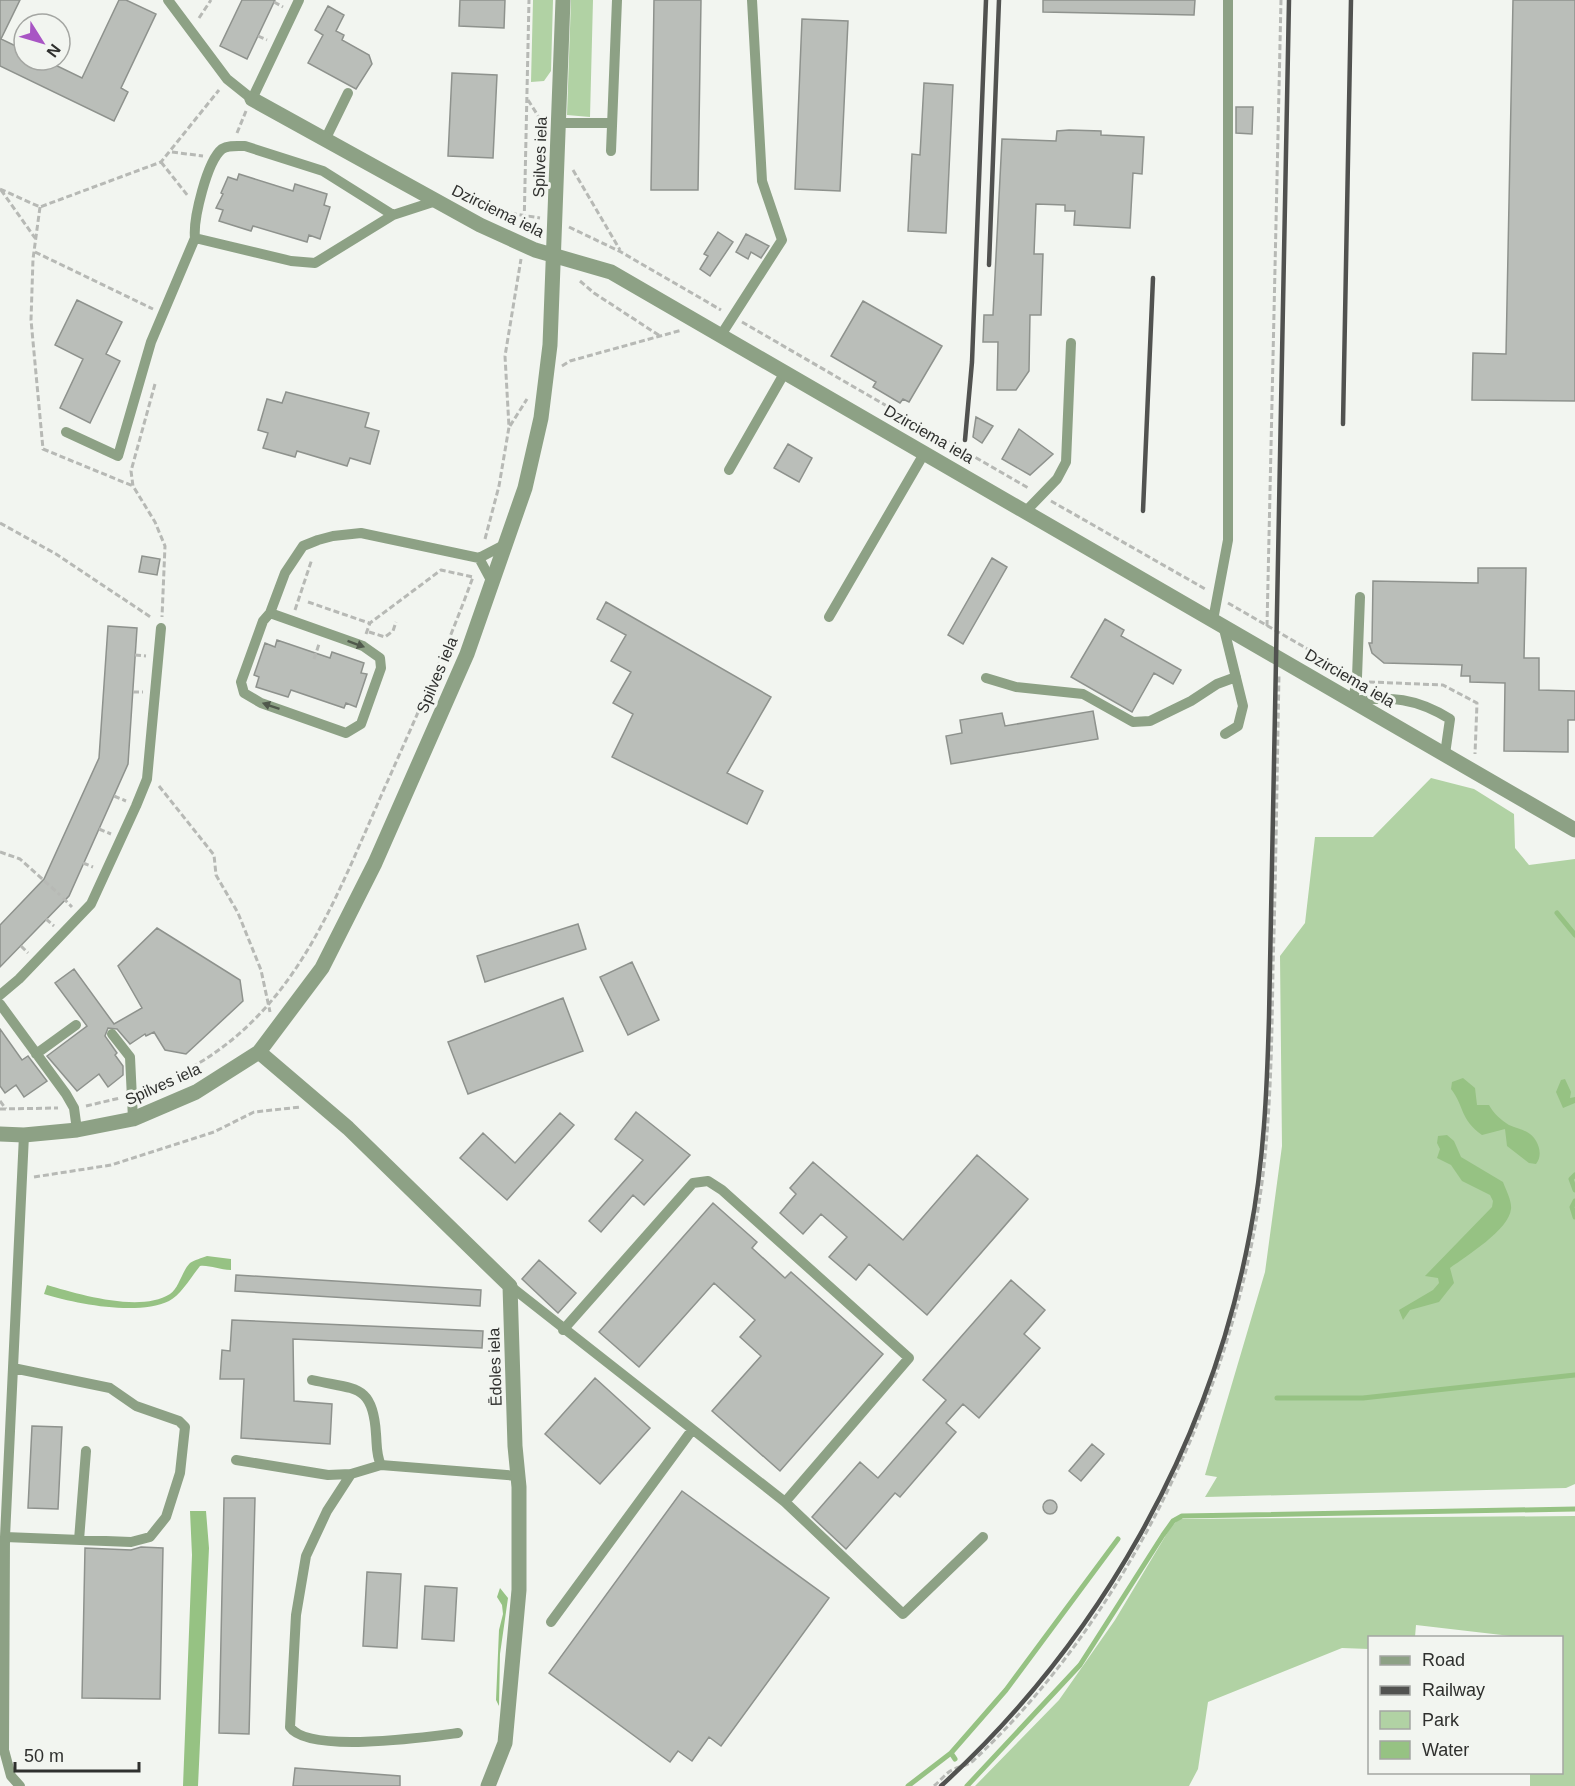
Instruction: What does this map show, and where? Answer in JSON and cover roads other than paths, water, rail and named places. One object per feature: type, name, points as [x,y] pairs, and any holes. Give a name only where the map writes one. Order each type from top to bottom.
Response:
[{"type":"street","name":"Spilves iela","points":[[0,1134],[24,1135],[77,1130],[133,1119],[196,1092],[259,1052],[322,968],[375,863],[467,654],[493,586],[525,488],[548,374],[555,257],[562,0]]},
{"type":"street","name":"Dzirciema iela","points":[[252,99],[436,201],[523,246],[611,272],[1575,830]]},
{"type":"street","points":[[259,1052],[321,1105],[510,1286]]},
{"type":"street","name":"Ēdoles iela","points":[[488,1786],[506,1743],[519,1590],[518,1476],[510,1286]]},
{"type":"lane","points":[[168,0],[227,79],[252,99],[299,0]]},
{"type":"lane","points":[[611,151],[616,0]]},
{"type":"lane","points":[[721,335],[782,240],[762,181],[752,0]]},
{"type":"lane","points":[[1225,734],[1238,726],[1244,706],[1218,622],[1219,597],[1228,540],[1227,0]]},
{"type":"lane","points":[[325,140],[348,93]]},
{"type":"lane","points":[[559,123],[612,123]]},
{"type":"lane","points":[[66,432],[118,456],[151,342],[195,237],[194,224],[198,208],[215,158],[222,149],[245,146],[323,171],[393,215]]},
{"type":"lane","points":[[195,237],[291,261],[315,263],[393,215],[436,201]]},
{"type":"lane","points":[[1026,511],[1057,479],[1066,462],[1071,343]]},
{"type":"lane","points":[[729,470],[785,372]]},
{"type":"lane","points":[[829,617],[925,452]]},
{"type":"lane","points":[[270,613],[363,646],[380,658],[381,668],[361,724],[346,733],[261,703],[244,693],[241,682],[263,621],[270,613],[285,573],[303,546],[333,536],[361,533],[479,558],[507,543]]},
{"type":"lane","points":[[479,558],[493,586]]},
{"type":"lane","points":[[1360,597],[1357,677],[1353,700],[1386,697],[1427,705],[1450,719],[1444,754]]},
{"type":"lane","points":[[0,995],[19,979],[91,904],[136,806],[147,779],[161,628]]},
{"type":"lane","points":[[986,678],[1016,687],[1083,694],[1133,722],[1150,721],[1191,701],[1217,684],[1236,677]]},
{"type":"lane","points":[[0,1004],[74,1108],[77,1130]]},
{"type":"lane","points":[[36,1054],[76,1025]]},
{"type":"lane","points":[[112,1034],[130,1057],[134,1094],[133,1119]]},
{"type":"lane","points":[[20,1786],[10,1776],[4,1750],[5,1537],[24,1135]]},
{"type":"lane","points":[[563,1330],[693,1183],[708,1181],[722,1190],[909,1358],[785,1502]]},
{"type":"lane","points":[[510,1286],[563,1330],[785,1502],[903,1614],[983,1537]]},
{"type":"lane","points":[[5,1537],[132,1542],[150,1537],[166,1517],[180,1473],[185,1427],[179,1422],[136,1406],[110,1388],[13,1368]]},
{"type":"lane","points":[[312,1380],[363,1392],[371,1401],[375,1411],[377,1458],[381,1465]]},
{"type":"lane","points":[[551,1622],[692,1430]]},
{"type":"lane","points":[[79,1540],[86,1450]]},
{"type":"lane","points":[[237,1460],[328,1475],[351,1474],[381,1465],[518,1476]]},
{"type":"lane","points":[[351,1474],[327,1511],[306,1556],[296,1615],[290,1727],[301,1738],[381,1743],[458,1733]]},
{"type":"water","points":[[1463,1078],[1475,1088],[1477,1105],[1489,1105],[1503,1121],[1527,1132],[1534,1138],[1540,1151],[1536,1164],[1529,1163],[1507,1146],[1505,1129],[1482,1135],[1469,1123],[1451,1089],[1452,1082]]},
{"type":"water","points":[[1565,1079],[1571,1092],[1570,1098],[1575,1097],[1575,1103],[1563,1108],[1556,1092],[1561,1080]]},
{"type":"water","points":[[1447,1135],[1454,1141],[1461,1157],[1503,1182],[1510,1199],[1511,1209],[1503,1225],[1495,1234],[1450,1268],[1454,1283],[1439,1302],[1410,1310],[1403,1320],[1399,1310],[1433,1290],[1439,1283],[1438,1278],[1425,1276],[1492,1207],[1493,1201],[1490,1195],[1462,1181],[1451,1165],[1437,1158],[1440,1149],[1437,1143],[1438,1136]]},
{"type":"water","points":[[207,1256],[231,1259],[231,1270],[200,1266],[178,1295],[156,1305],[141,1308],[107,1307],[44,1294],[47,1285],[109,1300],[142,1302],[157,1299],[173,1291],[190,1263]]},
{"type":"water","points":[[190,1511],[206,1511],[209,1548],[198,1786],[183,1786],[192,1555]]},
{"type":"water","points":[[500,1588],[508,1598],[500,1654],[499,1706],[496,1700],[499,1630],[503,1614],[502,1605],[497,1597]]},
{"type":"waterway","points":[[1557,913],[1575,935]]},
{"type":"waterway","points":[[1575,1175],[1571,1179],[1575,1190]]},
{"type":"waterway","points":[[1575,1201],[1572,1207],[1575,1217]]},
{"type":"waterway","points":[[1277,1398],[1363,1398],[1575,1375]]},
{"type":"waterway","points":[[967,1786],[1080,1665],[1163,1535],[1173,1521],[1182,1516],[1575,1509]]},
{"type":"waterway","points":[[955,1759],[951,1753],[1006,1690],[1118,1539]]},
{"type":"waterway","points":[[908,1786],[951,1753]]},
{"type":"railway","points":[[965,440],[972,362],[986,0]]},
{"type":"railway","points":[[989,265],[999,0]]},
{"type":"railway","points":[[941,1786],[998,1729],[1051,1668],[1098,1603],[1140,1535],[1177,1463],[1207,1388],[1232,1312],[1250,1233],[1262,1152],[1268,1044],[1289,0]]},
{"type":"railway","points":[[1343,424],[1351,0]]},
{"type":"railway","points":[[1143,511],[1153,278]]}]
